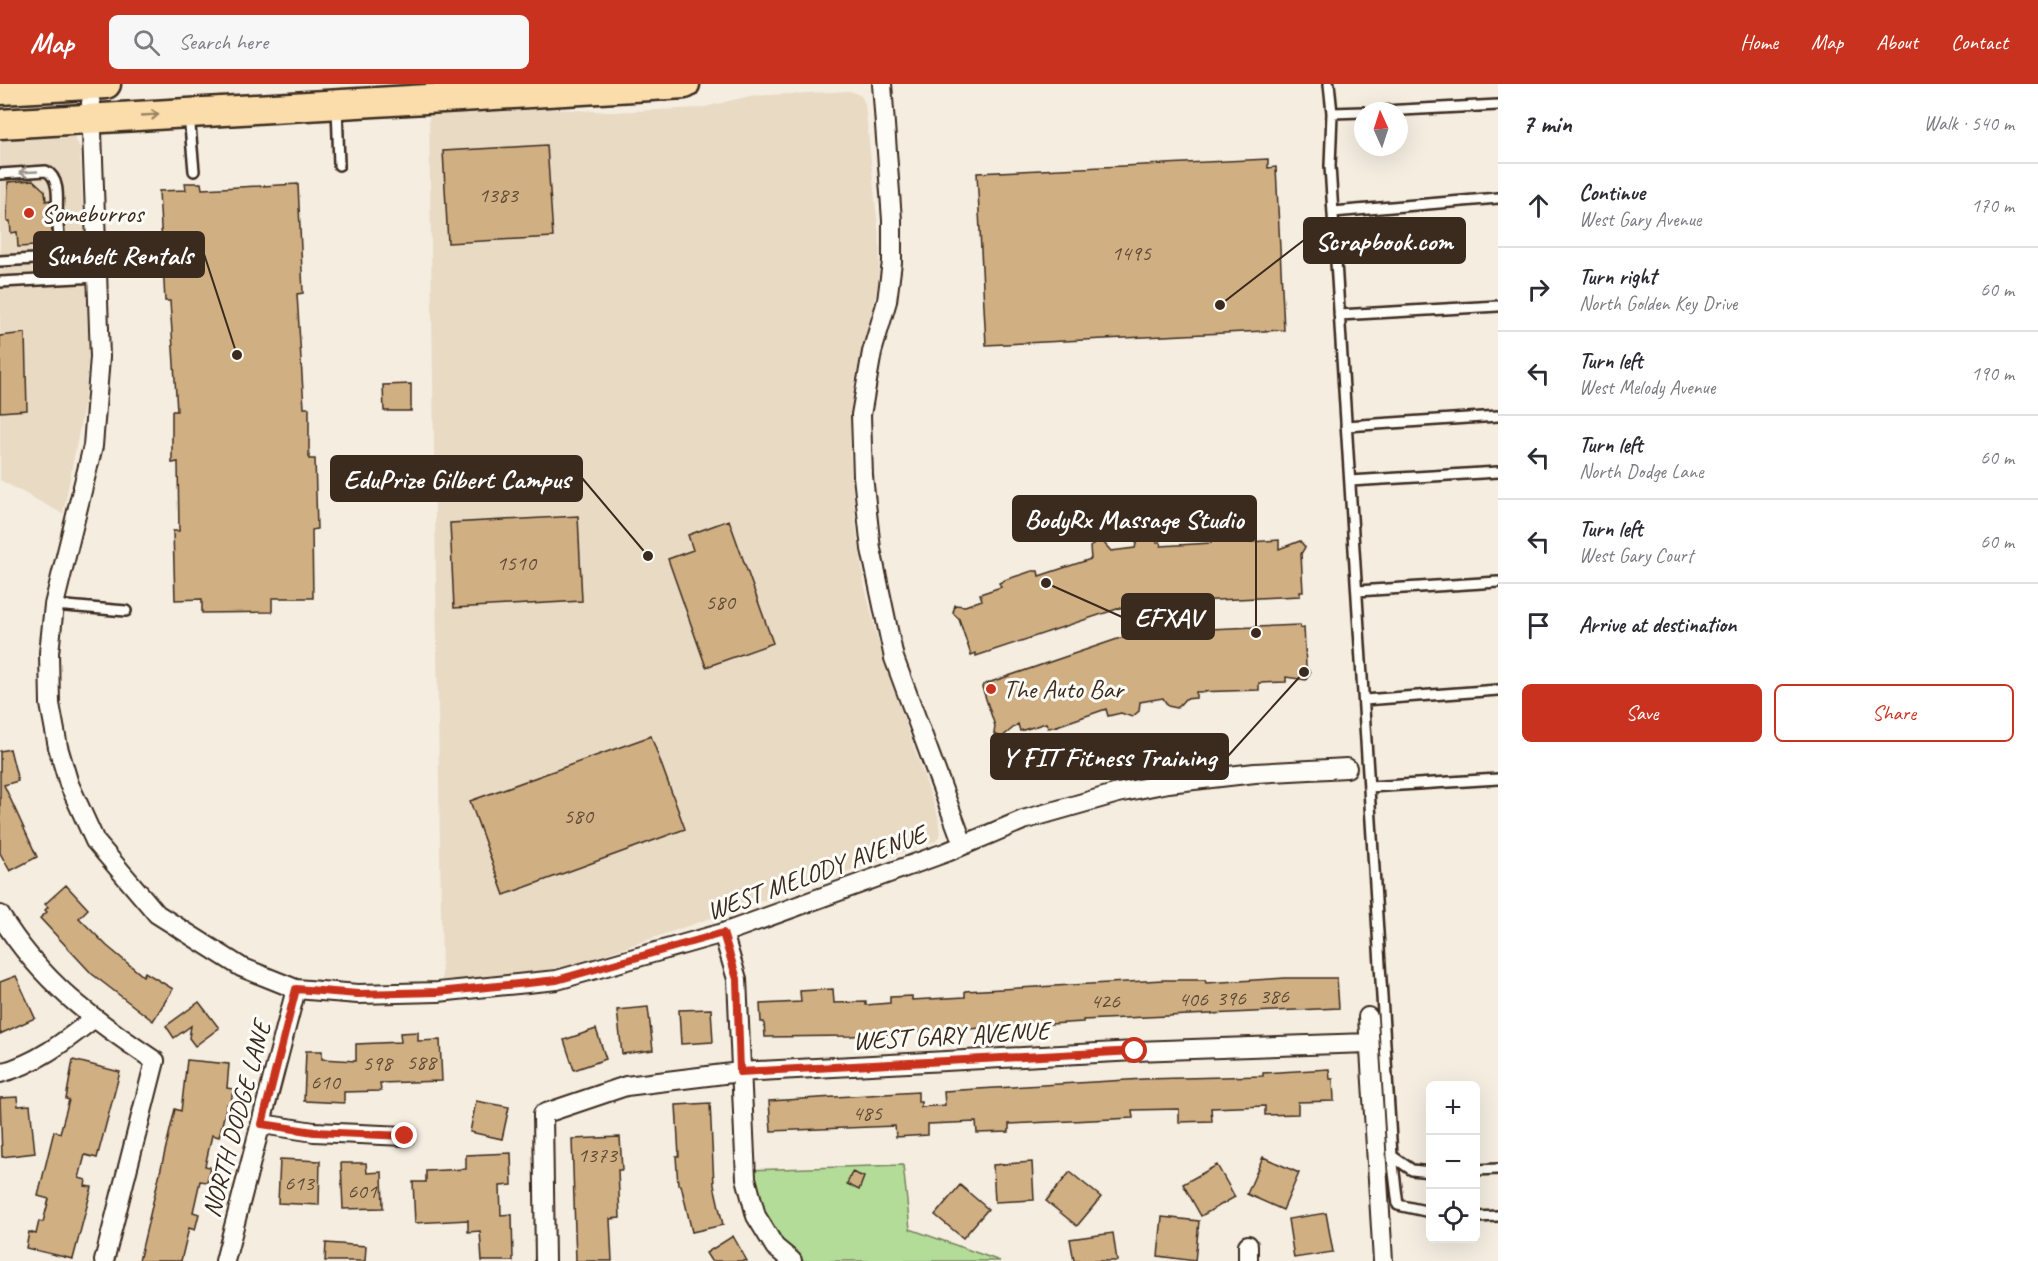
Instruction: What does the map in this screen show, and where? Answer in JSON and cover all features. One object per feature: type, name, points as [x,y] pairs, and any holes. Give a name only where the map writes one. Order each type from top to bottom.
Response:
[{"type":"main road","points":[[0,90],[93,95],[189,113],[685,84]]},
{"type":"main road","points":[[0,124],[93,95]]},
{"type":"street","points":[[882,84],[892,220],[892,262],[887,301],[872,351],[861,415],[863,476],[871,549],[894,658],[963,844]]},
{"type":"street","name":"WEST MELODY AVENUE","points":[[93,95],[100,357],[93,446],[54,606],[49,653],[50,705],[58,747],[69,784],[95,841],[157,914],[241,967],[296,989],[358,994],[438,992],[557,980],[723,933],[1023,820],[1118,794],[1168,783],[1255,773],[1347,768]]},
{"type":"street","points":[[0,915],[39,969],[93,1019],[155,1061],[104,1261]]},
{"type":"street","points":[[723,933],[737,979],[746,1178],[756,1216],[775,1247],[792,1261]]},
{"type":"street","name":"NORTH DODGE LANE","points":[[225,1261],[296,989]]},
{"type":"street","points":[[1368,1017],[1383,1261]]},
{"type":"street","points":[[0,1073],[20,1068],[59,1047],[93,1019]]},
{"type":"street","name":"WEST GARY AVENUE","points":[[545,1261],[543,1114],[626,1086],[740,1072],[1135,1051],[1368,1043]]},
{"type":"street","points":[[262,1124],[314,1132],[405,1136]]},
{"type":"lane","points":[[1329,84],[1332,113],[1330,166],[1392,1156],[1398,1205],[1426,1211]]},
{"type":"lane","points":[[336,104],[339,165]]},
{"type":"lane","points":[[1408,110],[1498,105]]},
{"type":"lane","points":[[1332,113],[1354,112]]},
{"type":"lane","points":[[189,113],[194,171]]},
{"type":"lane","points":[[0,174],[46,171],[52,174],[55,180],[60,248],[52,258],[0,261]]},
{"type":"lane","points":[[1333,212],[1498,198]]},
{"type":"lane","points":[[0,282],[98,269],[139,259]]},
{"type":"lane","points":[[1339,315],[1498,306]]},
{"type":"lane","points":[[1346,426],[1498,416]]},
{"type":"lane","points":[[1350,481],[1498,472]]},
{"type":"lane","points":[[1357,591],[1498,582]]},
{"type":"lane","points":[[54,606],[126,611]]},
{"type":"lane","points":[[1364,700],[1498,690]]},
{"type":"lane","points":[[1369,787],[1498,779]]},
{"type":"lane","points":[[1392,1156],[1412,1170],[1426,1171]]},
{"type":"lane","points":[[1480,1170],[1498,1169]]},
{"type":"lane","points":[[1480,1217],[1498,1216]]},
{"type":"shaded area","points":[[850,91],[861,96],[865,104],[880,247],[878,285],[856,375],[850,418],[850,456],[856,526],[865,587],[881,653],[938,816],[940,835],[936,841],[580,963],[521,976],[442,980],[429,112],[534,108],[613,112],[701,108],[750,96]]},
{"type":"shaded area","points":[[73,136],[80,147],[89,351],[84,406],[63,514],[0,480],[0,138]]},
{"type":"green space","points":[[903,1165],[910,1229],[1000,1261],[792,1261],[775,1247],[745,1170]]},
{"type":"building","points":[[547,145],[553,237],[448,243],[443,151]]},
{"type":"building","points":[[1268,159],[1268,168],[1276,167],[1284,330],[986,345],[977,173]]},
{"type":"building","name":"Someburros","points":[[33,180],[45,191],[46,201],[50,200],[53,245],[18,247],[17,232],[11,233],[10,221],[7,221],[8,182]]},
{"type":"building","points":[[185,183],[201,183],[202,189],[298,184],[303,293],[297,294],[304,408],[309,408],[309,459],[315,459],[317,529],[312,530],[313,598],[272,598],[272,612],[202,613],[202,599],[175,600],[173,531],[179,531],[178,462],[172,463],[172,411],[177,411],[170,301],[165,301],[159,191],[186,190]]},
{"type":"building","points":[[25,333],[27,410],[0,412],[0,336]]},
{"type":"building","points":[[411,384],[411,411],[384,411],[383,385]]},
{"type":"building","points":[[578,516],[582,601],[454,608],[450,523]]},
{"type":"building","points":[[729,520],[773,643],[706,667],[668,559],[693,550],[688,535]]},
{"type":"building","points":[[1143,533],[1149,534],[1160,542],[1161,546],[1211,543],[1210,538],[1250,536],[1251,542],[1279,540],[1279,549],[1300,541],[1305,547],[1301,554],[1303,592],[1300,592],[1300,596],[1132,604],[976,656],[976,653],[971,655],[959,619],[953,613],[955,605],[965,606],[982,600],[980,594],[1001,587],[999,583],[1005,580],[1032,571],[1038,571],[1039,576],[1091,559],[1090,547],[1097,541],[1103,542],[1111,551],[1135,548],[1138,536]]},
{"type":"building","points":[[1300,625],[1301,628],[1304,627],[1306,666],[1310,673],[1306,680],[1286,677],[1286,682],[1259,683],[1259,690],[1196,692],[1196,698],[1185,699],[1177,708],[1168,706],[1163,698],[1140,702],[1139,711],[1132,717],[1121,713],[1108,716],[1106,709],[1054,727],[1048,728],[1046,723],[1020,731],[1018,724],[1002,737],[994,734],[995,726],[982,687],[985,684],[1138,632]]},
{"type":"building","points":[[651,736],[685,829],[504,895],[470,801]]},
{"type":"building","points":[[10,749],[18,781],[4,785],[37,857],[10,871],[0,853],[0,751]]},
{"type":"building","points":[[66,885],[88,909],[79,918],[107,946],[143,976],[145,972],[173,989],[153,1021],[92,974],[40,918],[47,912],[45,910],[48,907],[45,904]]},
{"type":"building","points":[[16,976],[35,1018],[0,1034],[0,982]]},
{"type":"building","points":[[1285,978],[1337,978],[1339,1008],[1083,1020],[1083,1022],[851,1036],[765,1037],[764,1022],[761,1022],[760,1004],[801,1002],[800,991],[833,989],[834,1003],[866,1002],[866,1005],[890,1003],[890,997],[912,996],[912,1000],[965,997],[965,991],[1163,980],[1205,980],[1206,983]]},
{"type":"building","points":[[199,1002],[219,1028],[195,1046],[189,1038],[191,1026],[174,1038],[166,1026]]},
{"type":"building","points":[[648,1007],[653,1050],[622,1054],[617,1010]]},
{"type":"building","points":[[711,1009],[713,1042],[681,1044],[679,1010]]},
{"type":"building","points":[[596,1029],[606,1059],[574,1070],[564,1040]]},
{"type":"building","points":[[418,1032],[418,1041],[440,1040],[442,1081],[380,1083],[381,1091],[344,1092],[344,1103],[304,1101],[306,1051],[322,1051],[322,1059],[356,1061],[356,1044],[401,1042],[400,1033]]},
{"type":"building","points":[[73,1060],[120,1072],[97,1158],[85,1155],[79,1178],[86,1180],[85,1186],[92,1187],[73,1259],[26,1248],[29,1232],[36,1234],[39,1221],[43,1222],[49,1199],[38,1196],[54,1131],[60,1133],[69,1100],[66,1099]]},
{"type":"building","points":[[187,1060],[229,1064],[227,1088],[233,1089],[231,1104],[227,1104],[219,1137],[212,1135],[205,1166],[210,1167],[207,1182],[200,1181],[193,1212],[199,1214],[195,1230],[189,1228],[181,1261],[139,1261],[175,1109],[181,1111]]},
{"type":"building","points":[[1329,1069],[1330,1079],[1333,1079],[1334,1101],[1298,1102],[1298,1114],[1265,1115],[1265,1106],[1211,1108],[1212,1121],[1179,1122],[1179,1109],[1132,1110],[1133,1118],[1009,1124],[1009,1132],[977,1133],[976,1122],[928,1124],[928,1135],[896,1137],[895,1126],[771,1131],[769,1101],[918,1092],[918,1102],[921,1102],[921,1107],[945,1105],[944,1091],[1144,1079],[1263,1076],[1263,1073]]},
{"type":"building","points":[[17,1097],[18,1106],[30,1105],[35,1153],[2,1157],[0,1098]]},
{"type":"building","points":[[476,1101],[509,1107],[502,1139],[470,1132]]},
{"type":"building","points":[[710,1103],[714,1185],[723,1225],[692,1232],[681,1185],[678,1185],[676,1105]]},
{"type":"building","points":[[620,1137],[622,1170],[618,1170],[620,1218],[610,1219],[612,1261],[576,1261],[572,1139]]},
{"type":"building","points":[[511,1153],[512,1185],[500,1186],[501,1215],[512,1214],[513,1261],[482,1261],[480,1231],[468,1232],[468,1220],[415,1223],[413,1182],[426,1182],[426,1171],[466,1169],[466,1155]]},
{"type":"building","points":[[1263,1157],[1299,1173],[1283,1210],[1247,1194]]},
{"type":"building","points":[[280,1159],[320,1161],[319,1205],[278,1203]]},
{"type":"building","points":[[1032,1162],[1034,1200],[995,1202],[993,1165]]},
{"type":"building","points":[[341,1163],[366,1163],[367,1173],[382,1172],[383,1208],[343,1209]]},
{"type":"building","points":[[1217,1165],[1235,1197],[1201,1216],[1183,1184]]},
{"type":"building","points":[[852,1172],[864,1177],[859,1190],[847,1184]]},
{"type":"building","points":[[1070,1172],[1101,1197],[1077,1226],[1046,1201]]},
{"type":"building","points":[[960,1185],[988,1209],[963,1238],[935,1215]]},
{"type":"building","points":[[1326,1213],[1333,1252],[1294,1258],[1288,1219]]},
{"type":"building","points":[[1162,1217],[1199,1221],[1195,1261],[1158,1256]]},
{"type":"building","points":[[1113,1233],[1117,1261],[1074,1261],[1070,1239]]},
{"type":"building","points":[[733,1236],[747,1261],[711,1261],[706,1253]]},
{"type":"building","points":[[326,1243],[366,1246],[365,1261],[325,1261]]},
{"type":"place","name":"Someburros","points":[[29,213]]},
{"type":"place","name":"Scrapbook.com","points":[[1220,305]]},
{"type":"place","name":"Sunbelt Rentals","points":[[237,355]]},
{"type":"place","name":"EduPrize Gilbert Campus","points":[[648,556]]},
{"type":"place","name":"EFXAV","points":[[1046,583]]},
{"type":"place","name":"BodyRx Massage Studio","points":[[1256,633]]},
{"type":"place","name":"Y FIT Fitness Training","points":[[1304,672]]},
{"type":"place","name":"The Auto Bar","points":[[991,689]]},
{"type":"route","points":[[405,1136],[314,1132],[262,1124],[296,989],[358,994],[438,992],[557,980],[723,933],[737,979],[740,1072],[1135,1051]]}]
